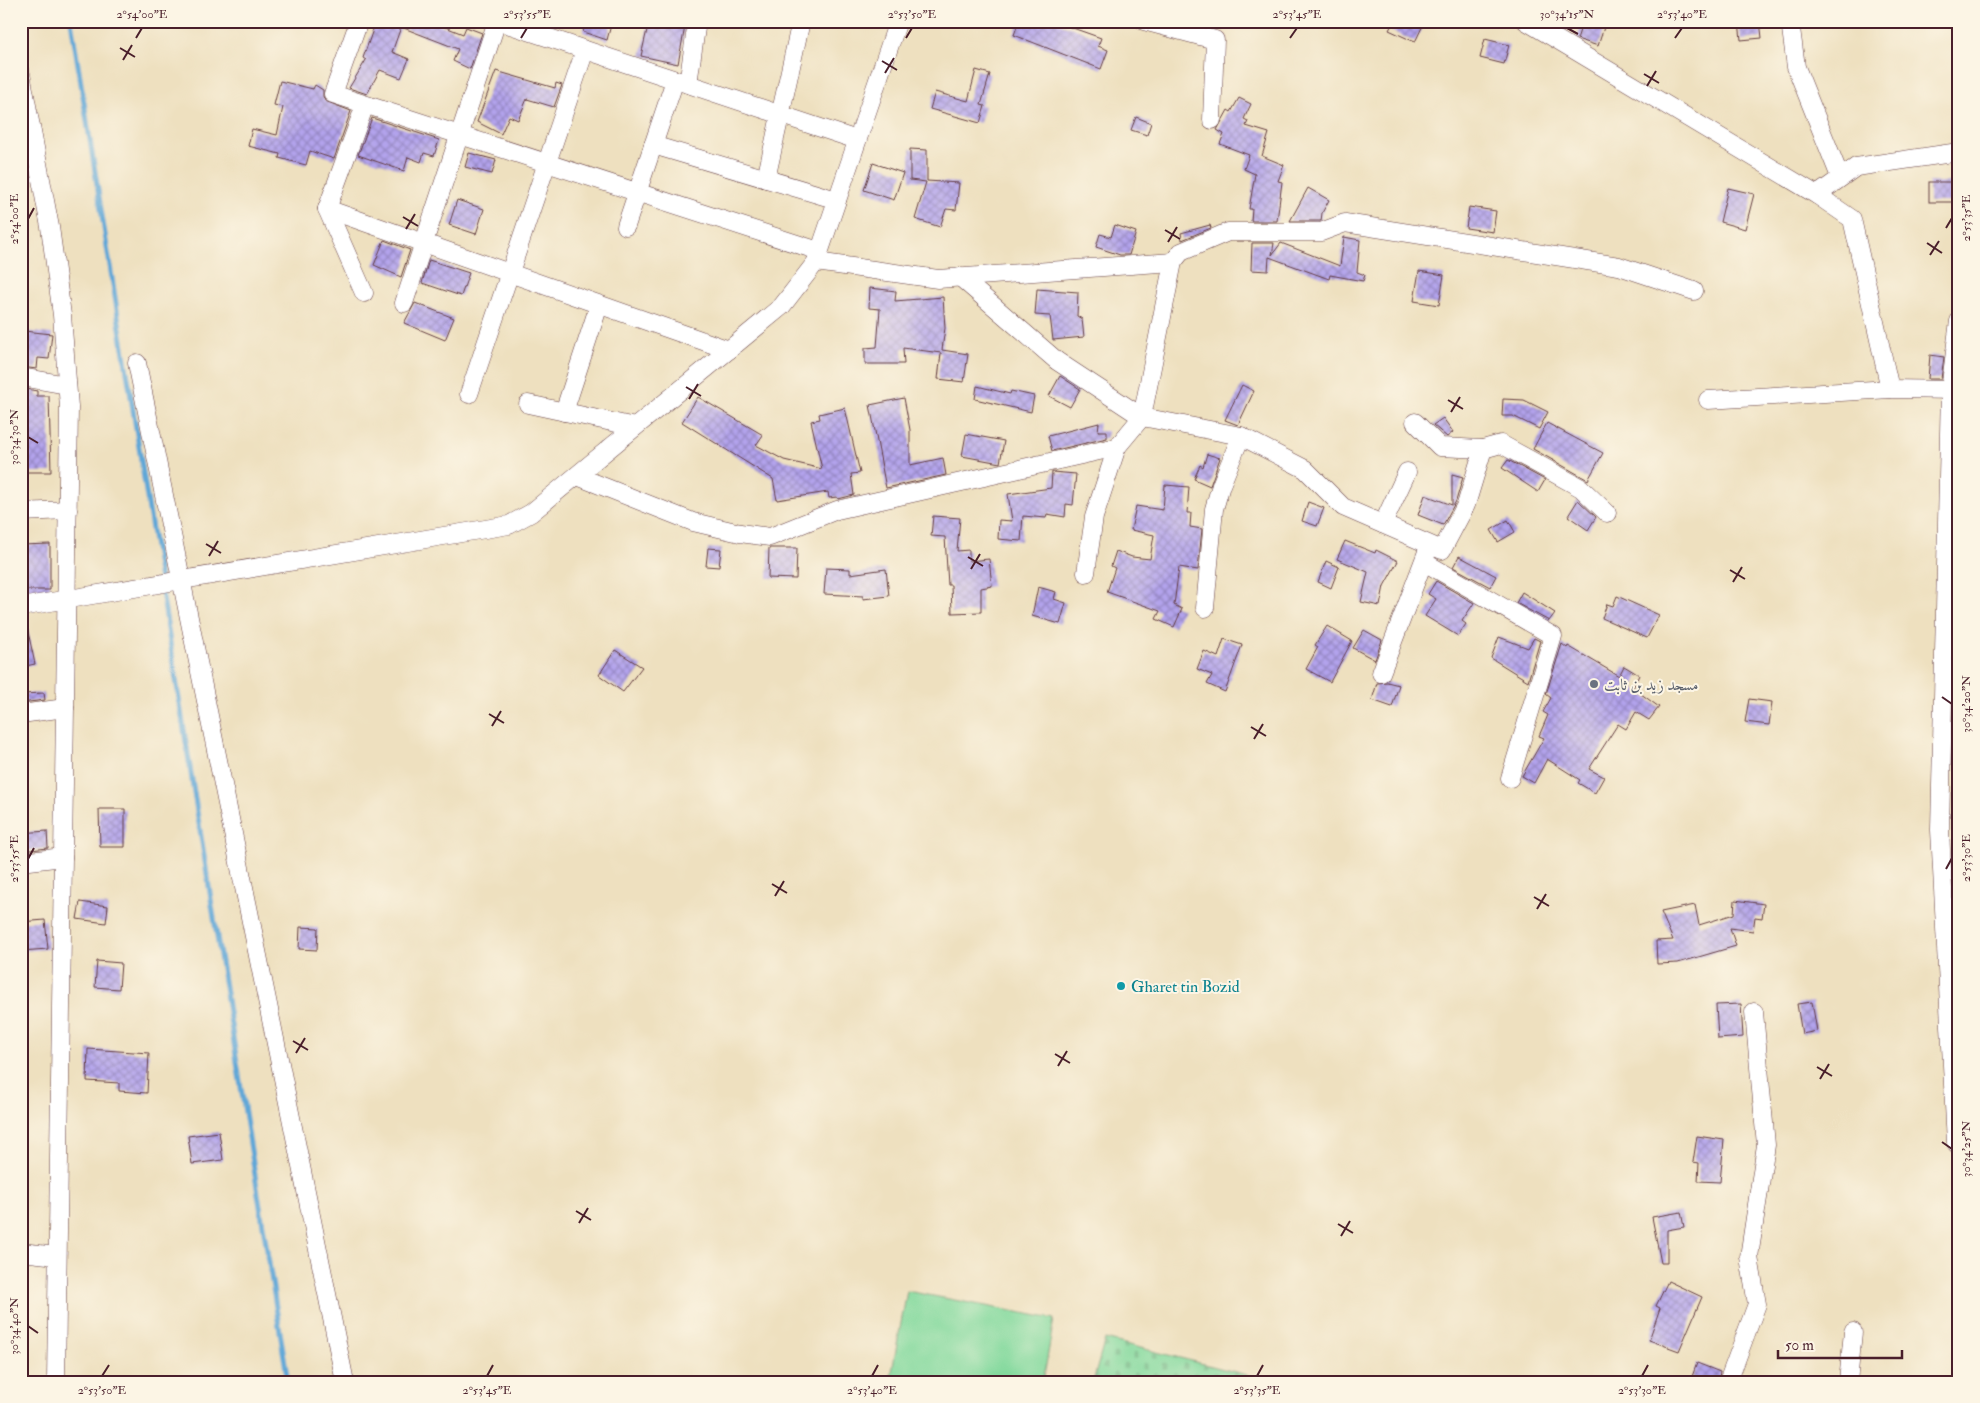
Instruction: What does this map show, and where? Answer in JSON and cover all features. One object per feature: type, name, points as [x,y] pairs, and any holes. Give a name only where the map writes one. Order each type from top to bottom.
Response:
[{"type":"street","points":[[359,21],[334,94],[637,192],[818,256],[938,279],[1173,262]]},
{"type":"street","points":[[404,303],[497,21],[857,140]]},
{"type":"street","points":[[626,226],[653,145],[681,82],[697,21]]},
{"type":"street","points":[[766,179],[801,21]]},
{"type":"street","points":[[21,607],[180,579],[509,526],[532,514],[782,306],[818,256],[898,21]]},
{"type":"street","points":[[1144,21],[1215,40],[1212,120]]},
{"type":"street","points":[[1526,21],[1817,195],[1852,219],[1890,389]]},
{"type":"street","points":[[1790,21],[1796,67],[1840,177]]},
{"type":"street","points":[[469,394],[585,50]]},
{"type":"street","points":[[21,74],[50,227],[62,315],[67,385],[68,510],[56,1382]]},
{"type":"street","points":[[364,293],[327,209],[365,105]]},
{"type":"street","points":[[653,145],[836,200]]},
{"type":"street","points":[[1817,195],[1856,167],[1959,152]]},
{"type":"street","points":[[327,209],[729,350]]},
{"type":"street","points":[[1086,573],[1094,517],[1117,447],[1142,417],[1173,262],[1181,252],[1228,232],[1321,232],[1345,223],[1619,266],[1694,291]]},
{"type":"street","points":[[960,277],[1057,361],[1142,417],[1241,436],[1305,469],[1343,507],[1442,550],[1466,505],[1483,449]]},
{"type":"street","points":[[564,412],[599,305]]},
{"type":"street","points":[[1959,321],[1954,390],[1940,830],[1956,1143],[1959,1146]]},
{"type":"street","points":[[137,363],[345,1382]]},
{"type":"street","points":[[21,377],[67,385]]},
{"type":"street","points":[[1708,400],[1890,389],[1954,390]]},
{"type":"street","points":[[528,404],[636,427]]},
{"type":"street","points":[[1415,422],[1440,447],[1483,449],[1501,444],[1546,466],[1582,488],[1607,513]]},
{"type":"street","points":[[1205,608],[1214,509],[1221,485],[1241,436]]},
{"type":"street","points":[[577,476],[693,522],[770,538],[838,510],[1117,447]]},
{"type":"street","points":[[1383,524],[1408,472]]},
{"type":"street","points":[[21,512],[68,510]]},
{"type":"street","points":[[1382,673],[1430,544]]},
{"type":"street","points":[[1424,562],[1553,636],[1510,778]]},
{"type":"street","points":[[21,714],[65,708]]},
{"type":"street","points":[[21,862],[63,857]]},
{"type":"street","points":[[1728,1382],[1757,1304],[1749,1257],[1766,1145],[1754,1012]]},
{"type":"street","points":[[25,1249],[57,1256]]},
{"type":"street","points":[[1848,1382],[1852,1332]]},
{"type":"green space","points":[[907,1291],[1054,1319],[1043,1382],[890,1382]]},
{"type":"green space","points":[[1105,1339],[1275,1382],[1093,1382]]},
{"type":"building","points":[[376,21],[430,21],[463,34],[466,27],[482,33],[470,69],[453,61],[458,49],[401,27],[392,52],[409,59],[401,78],[380,70],[367,94],[349,88],[366,60],[363,58]]},
{"type":"building","points":[[586,21],[612,21],[607,40],[583,32]]},
{"type":"building","points":[[649,21],[686,21],[678,64],[641,56]]},
{"type":"building","points":[[1019,21],[1053,21],[1101,38],[1098,46],[1108,50],[1101,69],[1014,35]]},
{"type":"building","points":[[1394,21],[1425,21],[1415,42],[1389,30]]},
{"type":"building","points":[[1583,21],[1606,21],[1598,46],[1577,39]]},
{"type":"building","points":[[1739,21],[1760,21],[1762,38],[1741,40]]},
{"type":"building","points":[[1485,39],[1509,45],[1504,64],[1480,58]]},
{"type":"building","points":[[976,70],[990,74],[981,105],[985,106],[980,123],[930,109],[935,92],[968,101]]},
{"type":"building","points":[[496,71],[555,88],[556,83],[562,85],[554,107],[527,99],[518,120],[509,116],[501,134],[477,122]]},
{"type":"building","points":[[280,81],[313,89],[315,85],[323,90],[325,101],[351,111],[334,159],[310,151],[306,165],[279,158],[280,154],[248,146],[252,129],[277,135],[283,107],[274,105]]},
{"type":"building","points":[[1239,98],[1251,104],[1244,119],[1248,121],[1246,126],[1269,133],[1262,156],[1284,165],[1278,181],[1282,182],[1277,221],[1251,221],[1252,209],[1249,209],[1255,174],[1244,169],[1249,155],[1220,144],[1224,134],[1217,130],[1228,110],[1231,112]]},
{"type":"building","points":[[1136,117],[1151,123],[1147,135],[1131,130]]},
{"type":"building","points":[[372,118],[439,140],[434,156],[424,153],[421,162],[408,157],[404,171],[358,155]]},
{"type":"building","points":[[910,149],[927,150],[927,181],[959,183],[956,210],[946,209],[940,227],[915,219],[926,182],[910,180]]},
{"type":"building","points":[[469,153],[496,160],[492,174],[465,167]]},
{"type":"building","points":[[873,163],[903,173],[894,200],[864,190]]},
{"type":"building","points":[[1929,182],[1953,182],[1953,202],[1929,202]]},
{"type":"building","points":[[1308,188],[1329,200],[1322,213],[1321,221],[1290,221]]},
{"type":"building","points":[[1728,188],[1754,194],[1745,229],[1720,222]]},
{"type":"building","points":[[457,200],[484,209],[476,234],[449,225]]},
{"type":"building","points":[[1469,207],[1496,211],[1493,232],[1466,228]]},
{"type":"building","points":[[1115,225],[1136,232],[1129,255],[1120,255],[1096,247],[1100,234],[1111,237]]},
{"type":"building","points":[[1210,225],[1211,228],[1182,240],[1181,233]]},
{"type":"building","points":[[1344,237],[1360,240],[1357,272],[1365,275],[1363,281],[1330,275],[1329,279],[1269,257],[1268,271],[1251,270],[1252,243],[1274,243],[1272,255],[1281,243],[1340,266]]},
{"type":"building","points":[[384,240],[410,250],[401,277],[374,265]]},
{"type":"building","points":[[429,260],[469,273],[461,296],[422,283]]},
{"type":"building","points":[[1419,271],[1444,275],[1439,305],[1414,301]]},
{"type":"building","points":[[870,288],[896,291],[895,301],[943,297],[945,328],[942,350],[968,354],[964,382],[938,379],[941,353],[903,348],[904,364],[865,364],[865,348],[877,347],[880,309],[869,308]]},
{"type":"building","points":[[1037,289],[1078,292],[1077,316],[1082,319],[1084,337],[1053,340],[1050,316],[1035,315]]},
{"type":"building","points":[[415,303],[454,318],[445,340],[404,323]]},
{"type":"building","points":[[24,331],[52,334],[49,359],[38,358],[37,369],[21,367],[21,335],[24,335]]},
{"type":"building","points":[[1930,355],[1944,357],[1941,379],[1928,379]]},
{"type":"building","points":[[1060,376],[1080,389],[1070,407],[1049,396]]},
{"type":"building","points":[[1242,385],[1254,391],[1238,425],[1225,420]]},
{"type":"building","points":[[977,386],[1010,394],[1011,391],[1034,396],[1031,412],[975,399]]},
{"type":"building","points":[[21,388],[37,391],[37,396],[49,396],[51,472],[21,472]]},
{"type":"building","points":[[698,397],[763,435],[756,445],[784,460],[822,469],[811,421],[820,419],[819,414],[845,408],[860,473],[851,474],[854,495],[838,499],[837,497],[829,498],[828,492],[777,500],[773,479],[682,422]]},
{"type":"building","points":[[904,398],[910,430],[910,465],[943,458],[946,475],[886,488],[870,405]]},
{"type":"building","points":[[1503,399],[1524,400],[1548,412],[1539,429],[1513,416],[1502,416]]},
{"type":"building","points":[[1443,418],[1453,432],[1447,437],[1433,425]]},
{"type":"building","points":[[1099,423],[1098,431],[1107,431],[1107,438],[1052,451],[1048,436]]},
{"type":"building","points":[[1547,423],[1603,453],[1588,480],[1533,449]]},
{"type":"building","points":[[966,434],[1004,441],[1000,463],[962,456]]},
{"type":"building","points":[[1207,454],[1220,458],[1210,486],[1194,479],[1200,465],[1203,467]]},
{"type":"building","points":[[1508,460],[1545,480],[1538,492],[1502,468]]},
{"type":"building","points":[[1052,472],[1076,474],[1073,505],[1066,504],[1065,517],[1047,514],[1046,518],[1023,516],[1021,541],[998,539],[999,520],[1012,521],[1008,494],[1051,488]]},
{"type":"building","points":[[1452,474],[1463,477],[1456,501],[1443,525],[1418,515],[1425,495],[1452,505]]},
{"type":"building","points":[[1165,485],[1189,487],[1187,513],[1191,513],[1190,527],[1202,529],[1198,570],[1179,567],[1174,605],[1182,609],[1174,627],[1156,619],[1160,611],[1107,592],[1115,568],[1111,566],[1116,551],[1132,557],[1150,559],[1154,535],[1131,530],[1136,506],[1163,510]]},
{"type":"building","points":[[1578,500],[1596,517],[1588,530],[1568,516]]},
{"type":"building","points":[[1308,502],[1324,508],[1317,526],[1302,521]]},
{"type":"building","points":[[933,516],[960,518],[957,551],[969,550],[969,561],[989,559],[992,586],[981,588],[981,612],[952,613],[951,585],[948,585],[945,537],[931,536]]},
{"type":"building","points":[[1508,520],[1515,532],[1498,542],[1491,530]]},
{"type":"building","points":[[1345,541],[1375,553],[1376,550],[1398,561],[1384,586],[1380,606],[1361,602],[1368,572],[1337,559]]},
{"type":"building","points":[[50,544],[50,590],[21,590],[21,545]]},
{"type":"building","points":[[708,548],[721,549],[719,567],[706,566]]},
{"type":"building","points":[[769,548],[797,548],[796,579],[768,578]]},
{"type":"building","points":[[1459,556],[1496,576],[1490,587],[1453,567]]},
{"type":"building","points":[[1326,561],[1339,567],[1331,588],[1318,582]]},
{"type":"building","points":[[826,568],[850,569],[850,574],[886,569],[889,596],[863,599],[863,596],[824,594]]},
{"type":"building","points":[[1436,581],[1474,603],[1462,621],[1466,624],[1458,636],[1425,616],[1436,599],[1428,594]]},
{"type":"building","points":[[1038,587],[1056,592],[1054,599],[1066,603],[1060,624],[1032,616]]},
{"type":"building","points":[[1522,592],[1555,613],[1549,621],[1516,603]]},
{"type":"building","points":[[1617,596],[1659,615],[1647,638],[1602,618],[1607,604],[1613,606]]},
{"type":"building","points":[[1327,626],[1352,641],[1330,682],[1306,669],[1318,647],[1315,645]]},
{"type":"building","points":[[27,627],[35,664],[21,667],[21,628]]},
{"type":"building","points":[[1364,630],[1382,640],[1375,660],[1353,648]]},
{"type":"building","points":[[1499,637],[1528,648],[1534,638],[1540,641],[1528,681],[1491,658]]},
{"type":"building","points":[[1224,639],[1242,645],[1225,692],[1207,684],[1212,675],[1197,669],[1204,651],[1218,657]]},
{"type":"building","points":[[1562,644],[1619,676],[1624,666],[1639,675],[1633,688],[1659,707],[1649,720],[1636,712],[1626,729],[1618,724],[1589,769],[1604,777],[1595,793],[1578,783],[1580,780],[1547,759],[1534,783],[1522,776],[1544,738],[1539,736],[1548,715],[1543,712],[1551,698],[1546,694]]},
{"type":"building","points":[[615,650],[642,667],[623,692],[599,675]]},
{"type":"building","points":[[1387,682],[1399,685],[1392,707],[1372,700],[1377,683]]},
{"type":"building","points":[[44,693],[45,700],[21,703],[21,694]]},
{"type":"building","points":[[1749,699],[1772,702],[1769,725],[1745,722]]},
{"type":"building","points":[[99,809],[125,809],[125,847],[100,847]]},
{"type":"building","points":[[47,831],[48,848],[21,851],[21,833]]},
{"type":"building","points":[[1735,900],[1764,904],[1762,918],[1755,917],[1753,931],[1730,928],[1736,946],[1678,963],[1657,964],[1656,941],[1673,940],[1661,912],[1695,905],[1699,925],[1734,914]]},
{"type":"building","points":[[80,902],[108,906],[106,923],[77,919]]},
{"type":"building","points":[[45,920],[48,949],[21,951],[21,922]]},
{"type":"building","points":[[300,927],[318,928],[317,950],[299,949]]},
{"type":"building","points":[[97,961],[121,963],[119,989],[95,987]]},
{"type":"building","points":[[1812,1002],[1817,1031],[1802,1034],[1797,1004]]},
{"type":"building","points":[[1741,1004],[1743,1037],[1718,1039],[1716,1005]]},
{"type":"building","points":[[88,1049],[149,1053],[147,1093],[119,1091],[119,1083],[87,1081]]},
{"type":"building","points":[[219,1132],[223,1160],[192,1164],[188,1136]]},
{"type":"building","points":[[1697,1136],[1724,1140],[1720,1182],[1698,1181],[1699,1163],[1693,1162]]},
{"type":"building","points":[[1681,1212],[1684,1227],[1667,1230],[1667,1263],[1661,1263],[1652,1217]]},
{"type":"building","points":[[1668,1281],[1702,1297],[1679,1351],[1649,1340],[1660,1308],[1656,1306]]},
{"type":"building","points":[[1697,1363],[1720,1372],[1718,1382],[1690,1382]]},
{"type":"waterway","points":[[71,21],[288,1382]]},
{"type":"place","name":"مسجد زيد بن ثابت","points":[[1594,684]]},
{"type":"place","name":"Gharet tin Bozid","points":[[1121,986]]}]
